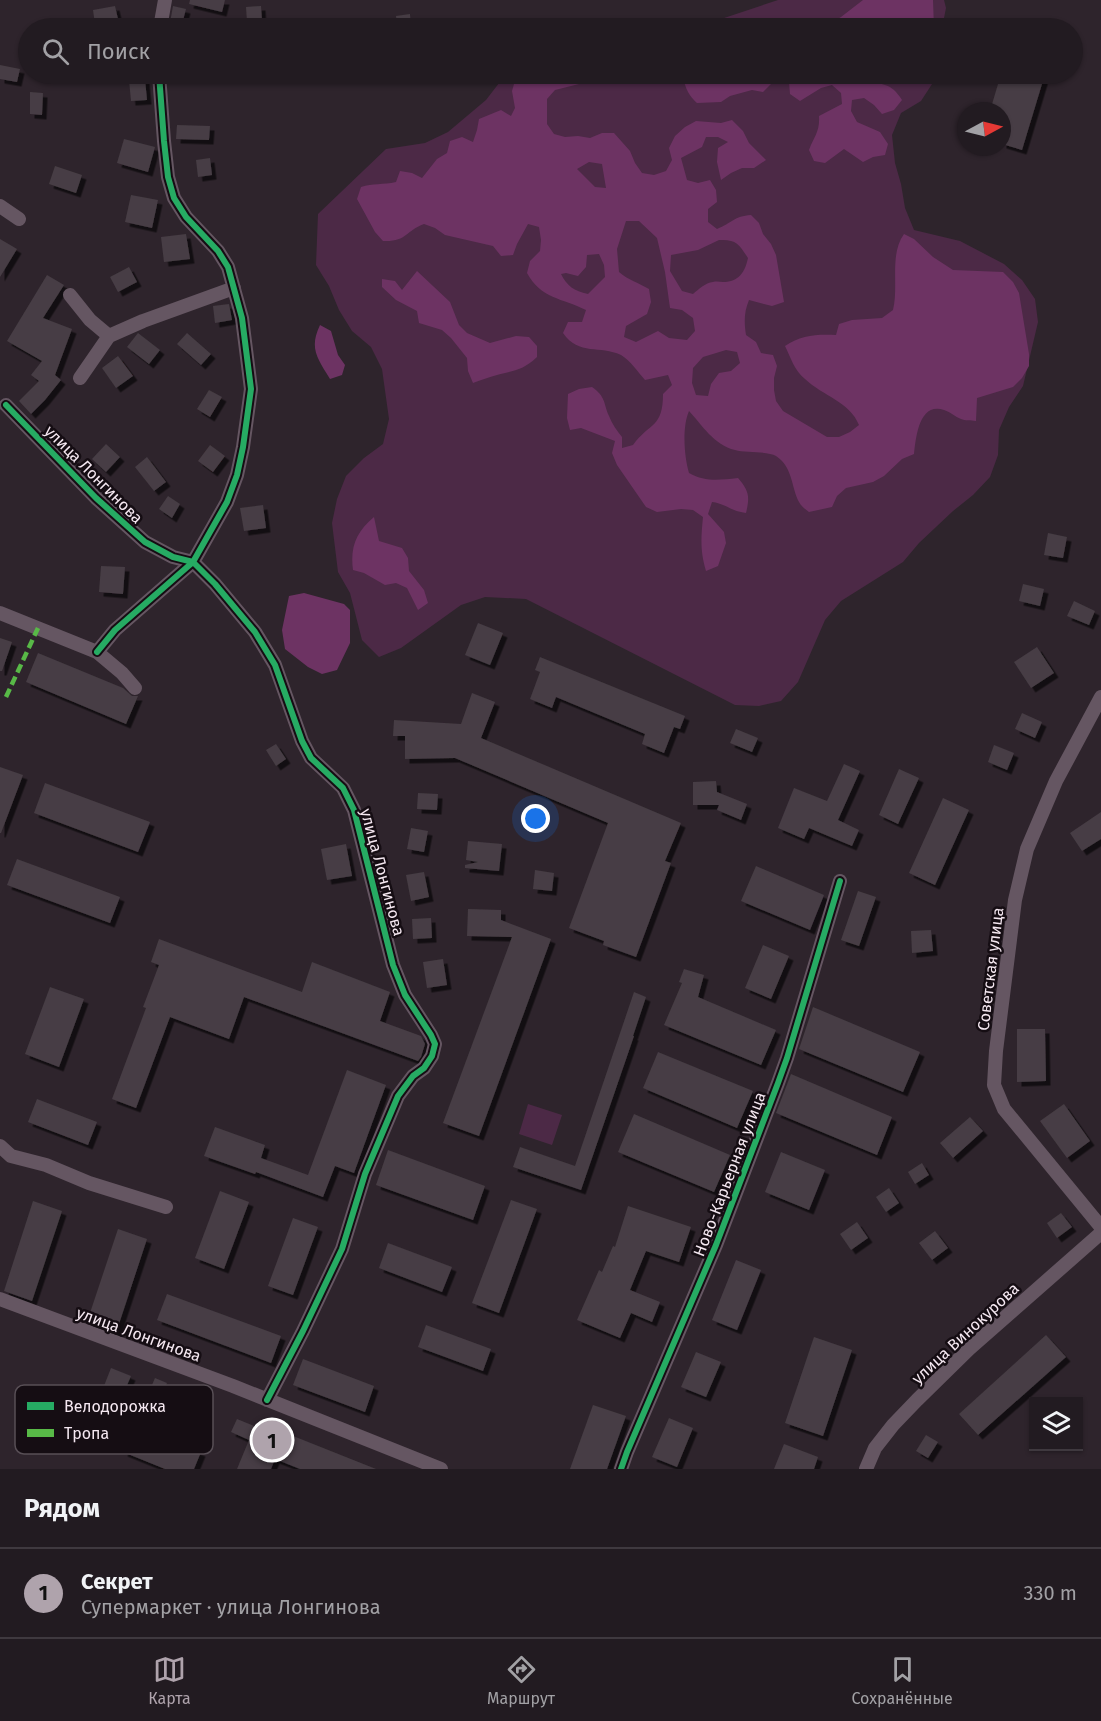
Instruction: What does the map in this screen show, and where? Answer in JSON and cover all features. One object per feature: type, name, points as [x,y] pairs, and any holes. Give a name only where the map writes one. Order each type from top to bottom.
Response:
[{"type":"street","points":[[161,18],[165,0]]},
{"type":"street","points":[[97,652],[115,630],[193,562],[227,502],[237,475],[251,389],[242,318],[228,267],[218,251],[186,217],[174,198],[168,177],[160,84]]},
{"type":"street","points":[[0,206],[19,219]]},
{"type":"street","points":[[80,378],[109,336],[143,321],[234,288]]},
{"type":"street","points":[[70,295],[90,320],[109,336]]},
{"type":"street","name":"улица Лонгинова","points":[[6,405],[96,498],[145,542],[172,557],[193,562],[215,584],[255,632],[275,665],[302,741],[311,758],[343,788],[354,810],[393,965],[405,995],[435,1044],[432,1056],[424,1068],[413,1076],[398,1096],[365,1174],[342,1249],[267,1400]]},
{"type":"street","points":[[0,613],[97,652],[122,673],[135,688]]},
{"type":"street","name":"Советская улица","points":[[1101,698],[1056,782],[1027,849],[1015,900],[994,1084],[1004,1109],[1101,1227]]},
{"type":"street","name":"Ново-Карьерная улица","points":[[621,1469],[716,1245],[778,1083],[840,881]]},
{"type":"street","points":[[0,1146],[11,1156],[46,1165],[89,1183],[166,1207]]},
{"type":"street","name":"улица Винокурова","points":[[866,1469],[875,1448],[917,1400],[969,1348],[1101,1233]]},
{"type":"street","name":"улица Лонгинова","points":[[0,1299],[233,1386],[441,1469]]},
{"type":"shaded area","points":[[778,0],[944,0],[946,8],[944,18],[724,18]]},
{"type":"shaded area","points":[[863,0],[933,0],[934,18],[839,18]]},
{"type":"shaded area","points":[[498,84],[932,84],[921,101],[901,113],[892,135],[895,163],[905,208],[914,230],[960,241],[1004,264],[1022,280],[1035,299],[1038,322],[1023,386],[1009,407],[999,430],[998,455],[990,477],[919,543],[903,562],[841,601],[825,620],[798,682],[781,701],[759,706],[735,705],[526,599],[485,597],[461,605],[401,648],[379,657],[362,640],[350,593],[338,572],[332,523],[337,499],[346,476],[364,458],[383,444],[389,419],[382,369],[371,347],[352,331],[316,265],[318,214],[386,149],[425,143],[448,132],[486,100]]},
{"type":"shaded area","points":[[514,84],[579,84],[555,90],[547,99],[547,124],[554,134],[590,138],[602,133],[614,133],[630,151],[642,173],[654,175],[666,171],[672,160],[669,148],[675,136],[696,121],[721,123],[732,120],[743,131],[749,143],[766,160],[754,168],[742,168],[721,180],[717,162],[718,148],[728,142],[718,137],[706,137],[702,147],[681,158],[687,180],[698,183],[710,180],[716,190],[717,202],[708,209],[708,222],[717,229],[737,218],[751,215],[759,223],[763,234],[771,244],[776,255],[784,302],[772,306],[749,300],[745,317],[746,335],[756,342],[761,353],[773,355],[777,366],[774,390],[776,401],[783,411],[827,437],[839,437],[859,425],[849,410],[812,385],[798,372],[785,346],[809,336],[836,335],[839,324],[852,320],[882,318],[893,310],[897,251],[904,234],[914,239],[933,257],[953,270],[1003,272],[1013,282],[1019,293],[1029,366],[1013,387],[977,398],[976,421],[963,420],[944,410],[929,411],[920,423],[914,454],[902,459],[884,476],[873,482],[846,488],[837,496],[832,507],[809,512],[799,502],[789,471],[782,461],[772,454],[740,451],[721,444],[689,411],[684,442],[689,473],[707,479],[738,478],[748,498],[746,513],[712,502],[708,514],[724,532],[726,543],[718,566],[706,571],[702,544],[703,517],[693,510],[657,512],[646,507],[617,465],[612,453],[615,441],[581,428],[570,430],[567,418],[568,394],[592,387],[602,397],[616,430],[622,437],[622,448],[633,445],[658,419],[663,394],[672,385],[668,375],[645,380],[621,355],[576,345],[563,333],[568,322],[582,322],[586,310],[545,293],[527,273],[530,261],[540,251],[539,227],[528,224],[513,255],[501,256],[493,246],[445,235],[424,224],[402,238],[383,241],[375,232],[357,199],[361,187],[396,182],[400,171],[422,178],[437,159],[447,153],[450,141],[462,137],[473,142],[479,119],[501,110],[511,116],[515,108],[512,91]],"holes":[[[589,162],[602,164],[606,188],[595,187],[577,169]],[[626,221],[639,221],[657,238],[670,308],[682,310],[693,318],[695,331],[687,340],[669,338],[658,331],[636,342],[624,337],[626,326],[647,314],[651,302],[649,289],[619,272],[617,249]],[[719,240],[729,240],[739,246],[748,258],[743,272],[729,282],[716,282],[702,286],[693,294],[682,291],[670,271],[671,255],[698,250]],[[599,254],[604,265],[605,277],[588,294],[566,282],[561,274],[578,276],[586,267],[587,255]],[[726,350],[737,352],[740,363],[731,371],[719,373],[711,384],[708,396],[696,395],[692,383],[693,368],[703,357]]]},
{"type":"shaded area","points":[[684,84],[771,84],[763,92],[752,90],[730,96],[721,102],[697,103]]},
{"type":"shaded area","points":[[789,84],[880,84],[890,87],[902,100],[894,110],[882,114],[864,98],[852,100],[851,111],[857,122],[880,132],[888,144],[885,155],[863,162],[844,149],[825,163],[814,161],[809,150],[818,130],[819,116],[842,104],[841,93],[832,85],[821,88],[800,101],[790,94]]},
{"type":"shaded area","points":[[417,271],[450,302],[459,325],[467,333],[490,343],[516,336],[529,337],[537,346],[537,357],[518,369],[473,383],[468,371],[467,358],[451,338],[442,330],[419,323],[417,311],[396,300],[382,287],[382,279],[395,281],[402,290]]},
{"type":"shaded area","points":[[320,325],[331,331],[338,355],[345,365],[342,375],[330,379],[316,353],[315,340]]},
{"type":"shaded area","points":[[374,517],[379,541],[402,548],[408,558],[409,571],[424,590],[428,603],[418,610],[407,588],[396,583],[385,585],[364,573],[353,570],[352,554],[356,540],[363,528]]},
{"type":"shaded area","points":[[304,593],[344,604],[350,610],[350,643],[337,670],[322,674],[308,667],[285,649],[282,630],[289,596]]},
{"type":"shaded area","points":[[528,1104],[562,1115],[552,1145],[519,1134]]},
{"type":"building","points":[[190,0],[225,0],[222,12],[189,4]]},
{"type":"building","points":[[115,6],[118,18],[94,18],[93,10]]},
{"type":"building","points":[[173,6],[186,9],[184,18],[171,18]]},
{"type":"building","points":[[261,6],[262,18],[247,18],[246,7]]},
{"type":"building","points":[[410,14],[410,18],[396,18],[396,16]]},
{"type":"building","points":[[0,65],[18,69],[17,82],[0,79]]},
{"type":"building","points":[[129,84],[145,84],[147,100],[131,101]]},
{"type":"building","points":[[998,84],[1042,84],[1022,150],[1011,147],[1011,102],[993,102]]},
{"type":"building","points":[[30,92],[43,93],[42,115],[30,114]]},
{"type":"building","points":[[177,125],[210,126],[209,140],[176,139]]},
{"type":"building","points":[[124,139],[155,147],[148,172],[117,163]]},
{"type":"building","points":[[210,158],[212,175],[198,177],[196,160]]},
{"type":"building","points":[[55,166],[82,175],[76,193],[49,184]]},
{"type":"building","points":[[131,195],[158,200],[152,228],[125,222]]},
{"type":"building","points":[[186,234],[190,259],[164,262],[161,237]]},
{"type":"building","points":[[0,239],[17,249],[0,277]]},
{"type":"building","points":[[129,267],[137,282],[118,292],[110,277]]},
{"type":"building","points":[[47,275],[64,285],[43,318],[72,329],[55,375],[61,380],[31,414],[19,401],[39,381],[31,375],[42,361],[7,341]]},
{"type":"building","points":[[229,304],[232,320],[215,323],[213,306]]},
{"type":"building","points":[[138,333],[160,350],[149,364],[127,347]]},
{"type":"building","points":[[187,333],[211,354],[201,365],[177,344]]},
{"type":"building","points":[[118,356],[133,376],[116,388],[102,368]]},
{"type":"building","points":[[209,390],[222,397],[210,417],[197,409]]},
{"type":"building","points":[[106,444],[120,457],[106,472],[92,459]]},
{"type":"building","points":[[210,445],[225,456],[213,472],[198,461]]},
{"type":"building","points":[[147,457],[166,482],[154,491],[135,467]]},
{"type":"building","points":[[168,496],[180,504],[172,518],[159,509]]},
{"type":"building","points":[[263,505],[266,528],[244,531],[240,508]]},
{"type":"building","points":[[1048,533],[1067,537],[1063,558],[1044,555]]},
{"type":"building","points":[[101,566],[125,567],[123,594],[99,592]]},
{"type":"building","points":[[1023,584],[1044,589],[1040,606],[1019,601]]},
{"type":"building","points":[[1074,601],[1095,611],[1089,625],[1067,616]]},
{"type":"building","points":[[478,623],[503,633],[490,665],[465,655]]},
{"type":"building","points":[[0,638],[12,642],[2,671],[0,671]]},
{"type":"building","points":[[1037,647],[1054,673],[1031,688],[1014,662]]},
{"type":"building","points":[[38,653],[123,688],[132,696],[138,696],[126,724],[26,682]]},
{"type":"building","points":[[540,657],[685,716],[680,729],[674,727],[664,753],[642,744],[645,734],[556,697],[552,708],[530,699],[540,672],[535,670]]},
{"type":"building","points":[[472,693],[495,702],[481,738],[681,823],[665,861],[671,863],[636,957],[603,945],[604,941],[569,928],[608,823],[455,758],[405,759],[405,736],[393,736],[394,720],[461,724]]},
{"type":"building","points":[[1022,713],[1042,722],[1035,738],[1015,729]]},
{"type":"building","points":[[736,729],[758,738],[752,752],[730,743]]},
{"type":"building","points":[[276,744],[286,759],[276,766],[266,750]]},
{"type":"building","points":[[994,745],[1014,753],[1007,770],[988,762]]},
{"type":"building","points":[[844,764],[860,771],[838,820],[859,830],[852,846],[809,828],[804,839],[778,828],[794,788],[827,801]]},
{"type":"building","points":[[0,767],[23,775],[1,833],[0,833]]},
{"type":"building","points":[[899,769],[919,778],[898,824],[879,815]]},
{"type":"building","points":[[716,781],[717,792],[747,804],[741,820],[717,810],[719,805],[693,805],[693,782]]},
{"type":"building","points":[[45,783],[150,822],[138,852],[34,813]]},
{"type":"building","points":[[418,793],[438,794],[437,810],[417,809]]},
{"type":"building","points":[[943,798],[969,810],[935,885],[909,873]]},
{"type":"building","points":[[1101,812],[1101,839],[1082,851],[1070,833]]},
{"type":"building","points":[[411,828],[428,831],[424,852],[407,849]]},
{"type":"building","points":[[468,841],[502,844],[499,871],[465,868],[465,865],[478,862],[466,860]]},
{"type":"building","points":[[346,844],[352,876],[327,880],[321,849]]},
{"type":"building","points":[[17,859],[120,897],[110,923],[7,885]]},
{"type":"building","points":[[756,866],[824,895],[810,930],[741,901]]},
{"type":"building","points":[[535,870],[554,873],[552,891],[533,889]]},
{"type":"building","points":[[424,872],[429,897],[411,901],[406,875]]},
{"type":"building","points":[[858,891],[876,897],[859,946],[841,940]]},
{"type":"building","points":[[468,909],[501,910],[501,920],[551,939],[479,1136],[443,1123],[512,937],[467,936]]},
{"type":"building","points":[[431,918],[432,938],[413,939],[412,919]]},
{"type":"building","points":[[931,930],[933,951],[912,953],[911,931]]},
{"type":"building","points":[[159,939],[302,992],[312,962],[390,992],[380,1021],[421,1036],[425,1044],[421,1057],[418,1061],[244,997],[229,1039],[170,1017],[136,1108],[112,1099],[146,1008],[143,1007],[159,965],[151,962]]},
{"type":"building","points":[[763,945],[789,956],[771,999],[745,988]]},
{"type":"building","points":[[443,959],[447,985],[427,988],[423,962]]},
{"type":"building","points":[[684,969],[704,975],[698,997],[776,1030],[761,1065],[664,1025],[682,983],[679,982]]},
{"type":"building","points":[[50,987],[84,999],[59,1067],[25,1054]]},
{"type":"building","points":[[634,992],[646,997],[581,1190],[513,1167],[520,1147],[575,1166]]},
{"type":"building","points":[[813,1007],[920,1052],[903,1092],[799,1049]]},
{"type":"building","points":[[1017,1029],[1045,1029],[1046,1081],[1017,1082]]},
{"type":"building","points":[[658,1052],[753,1091],[737,1128],[643,1088]]},
{"type":"building","points":[[347,1070],[386,1085],[354,1173],[335,1166],[323,1197],[256,1172],[255,1174],[204,1156],[215,1127],[265,1145],[261,1158],[308,1175]]},
{"type":"building","points":[[791,1074],[892,1117],[877,1155],[776,1113]]},
{"type":"building","points":[[37,1099],[97,1122],[88,1145],[28,1122]]},
{"type":"building","points":[[1064,1104],[1090,1141],[1067,1158],[1040,1121]]},
{"type":"building","points":[[634,1114],[730,1155],[714,1192],[618,1152]]},
{"type":"building","points":[[970,1117],[983,1131],[953,1158],[940,1143]]},
{"type":"building","points":[[388,1150],[485,1186],[473,1220],[376,1185]]},
{"type":"building","points":[[781,1152],[825,1170],[809,1210],[765,1192]]},
{"type":"building","points":[[922,1163],[929,1175],[915,1184],[908,1172]]},
{"type":"building","points":[[889,1188],[899,1203],[886,1212],[876,1197]]},
{"type":"building","points":[[220,1191],[249,1202],[224,1269],[195,1258]]},
{"type":"building","points":[[511,1200],[537,1209],[499,1313],[472,1303]]},
{"type":"building","points":[[33,1201],[62,1211],[32,1301],[4,1291]]},
{"type":"building","points":[[628,1206],[691,1227],[679,1262],[646,1251],[630,1290],[660,1302],[652,1322],[631,1313],[620,1338],[577,1320],[599,1270],[602,1272],[613,1246],[615,1247]]},
{"type":"building","points":[[1061,1213],[1072,1227],[1057,1238],[1047,1223]]},
{"type":"building","points":[[293,1218],[318,1227],[293,1295],[268,1286]]},
{"type":"building","points":[[857,1222],[868,1238],[851,1250],[840,1234]]},
{"type":"building","points":[[118,1229],[147,1239],[116,1333],[87,1322]]},
{"type":"building","points":[[935,1231],[948,1248],[932,1260],[919,1243]]},
{"type":"building","points":[[388,1243],[452,1267],[442,1292],[379,1268]]},
{"type":"building","points":[[736,1260],[761,1270],[737,1330],[712,1320]]},
{"type":"building","points":[[167,1294],[281,1336],[271,1363],[157,1320]]},
{"type":"building","points":[[426,1325],[491,1349],[483,1371],[418,1347]]},
{"type":"building","points":[[1046,1335],[1066,1357],[978,1435],[959,1414]]},
{"type":"building","points":[[814,1337],[852,1350],[823,1436],[785,1423]]},
{"type":"building","points":[[696,1352],[721,1362],[706,1397],[681,1387]]},
{"type":"building","points":[[303,1359],[374,1386],[365,1412],[293,1385]]},
{"type":"building","points":[[111,1368],[131,1376],[127,1385],[104,1385]]},
{"type":"building","points":[[155,1378],[167,1383],[166,1385],[152,1385]]},
{"type":"building","points":[[593,1405],[626,1416],[607,1469],[570,1469]]},
{"type":"building","points":[[669,1418],[693,1428],[677,1467],[652,1457]]},
{"type":"building","points":[[237,1419],[271,1433],[273,1428],[376,1469],[300,1469],[275,1459],[271,1469],[237,1469],[249,1440],[231,1432]]},
{"type":"building","points":[[926,1435],[938,1442],[928,1458],[916,1451]]},
{"type":"building","points":[[784,1444],[818,1457],[814,1469],[774,1469]]},
{"type":"building","points":[[128,1454],[200,1454],[194,1469],[165,1469]]},
{"type":"marked path","points":[[6,697],[38,628]]},
{"type":"cycle path","points":[[97,652],[115,630],[193,562],[227,502],[237,475],[251,389],[242,318],[228,267],[218,251],[186,217],[174,198],[168,177],[160,84]]},
{"type":"cycle path","points":[[6,405],[96,498],[145,542],[173,557],[193,562],[215,584],[255,632],[275,665],[302,741],[311,758],[343,788],[354,810],[393,965],[405,995],[435,1044],[432,1056],[424,1068],[413,1076],[398,1096],[365,1174],[342,1249],[267,1400]]},
{"type":"cycle path","points":[[621,1469],[716,1245],[778,1083],[840,881]]},
{"type":"place","name":"Секрет","points":[[272,1440]]}]
